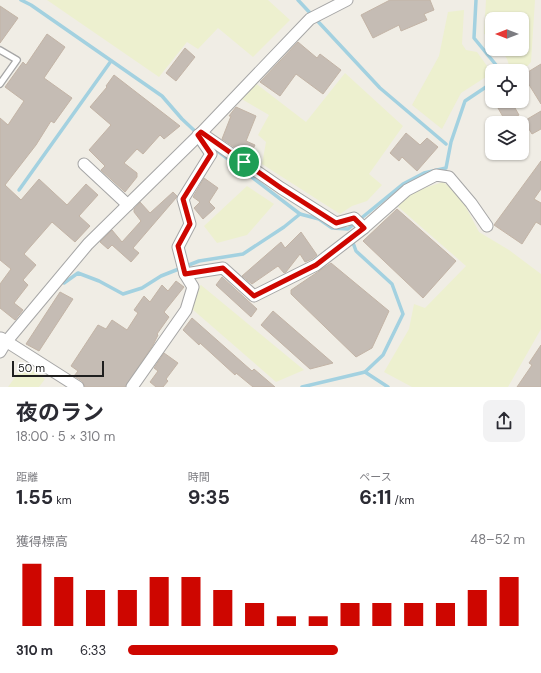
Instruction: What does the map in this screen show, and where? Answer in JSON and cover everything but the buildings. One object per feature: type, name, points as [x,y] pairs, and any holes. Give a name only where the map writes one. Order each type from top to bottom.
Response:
[{"type":"street","points":[[0,352],[3,340],[88,244],[200,134],[314,17],[347,0]]},
{"type":"street","points":[[200,134],[336,223],[354,218],[364,228]]},
{"type":"street","points":[[132,387],[186,310],[193,286],[185,274],[178,246],[190,224],[183,199],[211,154],[200,134]]},
{"type":"street","points":[[84,164],[128,205]]},
{"type":"street","points":[[185,274],[223,268],[254,296],[316,265],[364,228],[407,190],[436,175],[449,177],[471,203],[487,226]]},
{"type":"street","points":[[3,340],[78,387]]},
{"type":"lane","points":[[0,50],[17,60],[0,84]]},
{"type":"green space","points":[[47,0],[268,0],[290,20],[253,57],[218,28],[198,49],[187,42],[159,77]]},
{"type":"green space","points":[[486,0],[535,0],[531,62],[529,64],[509,64],[505,56],[529,56],[529,12],[485,12]]},
{"type":"green space","points":[[464,10],[462,44],[466,50],[477,52],[486,64],[485,78],[461,93],[442,129],[412,105],[439,56],[448,12]]},
{"type":"green space","points":[[345,73],[403,126],[369,174],[382,185],[367,201],[352,206],[340,214],[262,164],[266,142],[258,135],[269,115],[240,98],[254,82],[306,122]]},
{"type":"green space","points":[[443,182],[459,194],[479,232],[509,250],[541,274],[541,329],[508,387],[412,387],[384,372],[409,329],[414,304],[425,308],[466,266],[395,204],[418,190]]},
{"type":"green space","points":[[247,186],[274,204],[247,235],[217,243],[204,226]]},
{"type":"green space","points":[[201,285],[304,370],[276,382],[191,308],[197,288]]},
{"type":"green space","points":[[24,365],[45,379],[39,387],[8,387]]},
{"type":"waterway","points":[[21,0],[31,5],[162,96],[182,119],[198,134]]},
{"type":"waterway","points":[[298,0],[380,88],[446,144]]},
{"type":"waterway","points":[[476,0],[474,38],[495,64]]},
{"type":"waterway","points":[[19,190],[111,61]]},
{"type":"waterway","points":[[64,283],[78,273],[99,281],[123,294],[142,288],[161,276],[199,261],[243,254],[284,227],[300,214],[319,219],[332,228],[348,229],[403,184],[424,173],[446,168],[451,142],[465,101],[485,88]]},
{"type":"waterway","points":[[211,146],[300,214]]},
{"type":"waterway","points":[[352,240],[356,251],[392,284],[403,314],[383,355],[365,372],[388,387]]},
{"type":"waterway","points":[[302,387],[365,372]]},
{"type":"route","points":[[201,132],[244,162],[281,188],[336,223],[354,218],[364,228],[316,265],[254,296],[223,268],[185,274],[178,246],[190,224],[183,199],[211,154],[202,137],[198,135],[201,132]]}]
